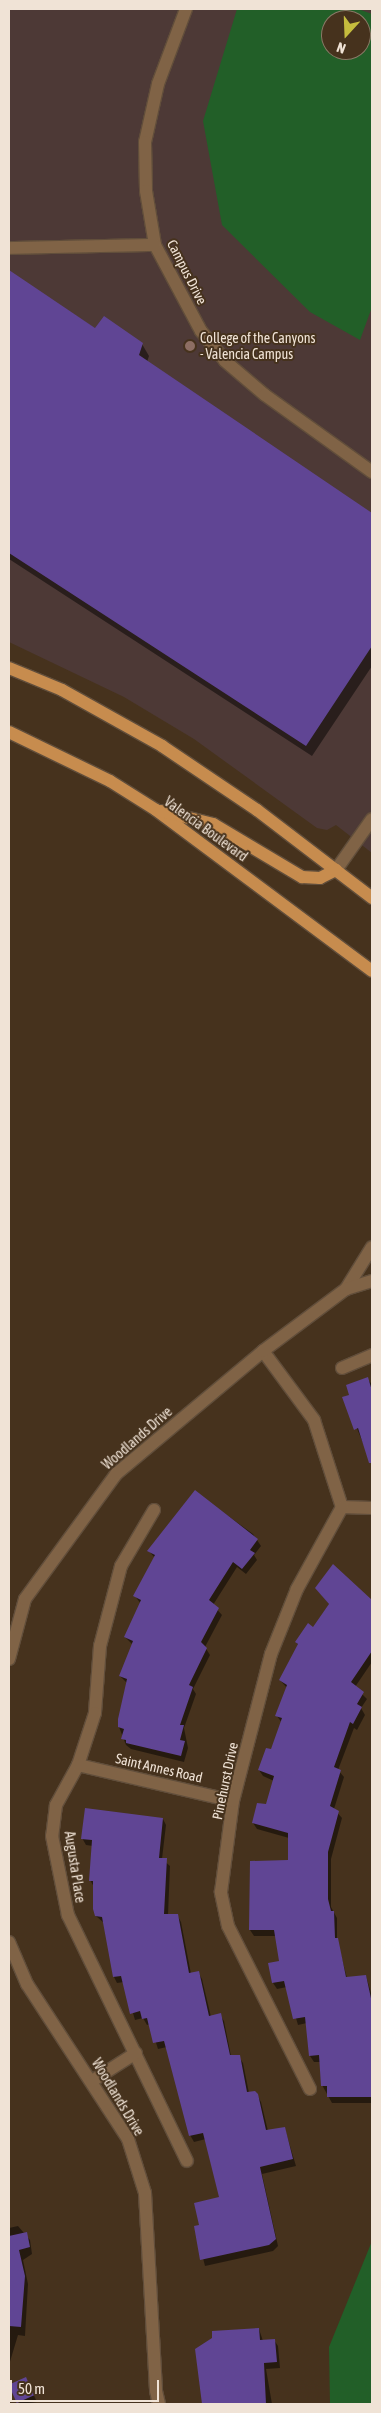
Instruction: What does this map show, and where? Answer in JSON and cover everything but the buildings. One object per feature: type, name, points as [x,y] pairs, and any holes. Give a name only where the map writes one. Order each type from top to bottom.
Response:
[{"type":"main road","points":[[9,668],[62,690],[162,746],[258,810],[372,898]]},
{"type":"main road","name":"Valencia Boulevard","points":[[9,732],[110,781],[156,810],[372,972]]},
{"type":"main road","points":[[156,810],[213,824],[302,877],[320,878],[336,870]]},
{"type":"street","name":"Campus Drive","points":[[186,9],[158,84],[145,142],[146,191],[155,245],[201,331],[225,361],[265,395],[372,472]]},
{"type":"street","points":[[9,248],[155,245]]},
{"type":"street","points":[[336,870],[372,819]]},
{"type":"street","name":"Woodlands Drive","points":[[346,1289],[372,1247]]},
{"type":"street","name":"Woodlands Drive","points":[[9,1659],[25,1599],[116,1474],[263,1350],[346,1289],[372,1281]]},
{"type":"street","points":[[263,1350],[314,1420],[342,1507],[372,1508]]},
{"type":"street","points":[[342,1368],[372,1355]]},
{"type":"street","name":"Pinehurst Drive","points":[[310,2089],[228,1926],[221,1892],[233,1801],[271,1654],[297,1589],[342,1507]]},
{"type":"street","name":"Augusta Place","points":[[154,1510],[121,1566],[100,1646],[95,1713],[78,1765],[56,1805],[52,1836],[68,1915],[187,2161]]},
{"type":"street","name":"Saint Annes Road","points":[[78,1765],[233,1801]]},
{"type":"street","name":"Woodlands Drive","points":[[9,1942],[27,1984],[92,2081],[128,2139],[145,2193],[156,2391],[159,2404]]},
{"type":"street","points":[[92,2081],[136,2053]]},
{"type":"shaded area","name":"College of the Canyons - Valencia Campus","points":[[9,9],[372,9],[372,853],[336,825],[327,830],[317,828],[194,739],[124,697],[9,642]]},
{"type":"green space","points":[[237,9],[361,10],[321,10],[321,60],[371,60],[372,14],[372,307],[360,340],[310,312],[222,225],[203,121]]},
{"type":"green space","points":[[372,2241],[372,2404],[330,2404],[329,2347]]},
{"type":"place","name":"College of the Canyons - Valencia Campus","points":[[190,346]]}]
